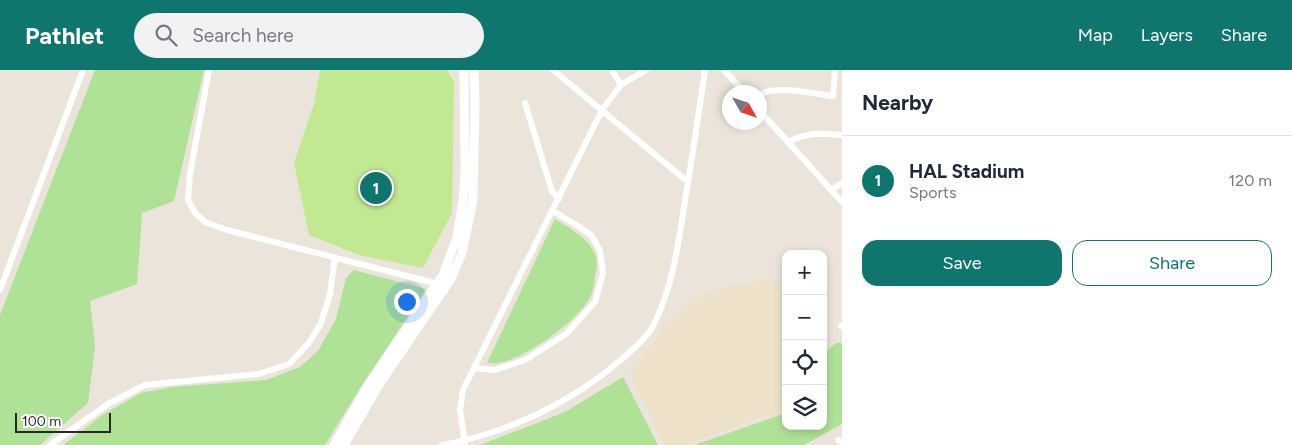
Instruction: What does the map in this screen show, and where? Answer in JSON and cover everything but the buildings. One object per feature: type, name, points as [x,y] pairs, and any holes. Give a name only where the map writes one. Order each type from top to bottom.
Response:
[{"type":"street","points":[[0,290],[83,70]]},
{"type":"street","points":[[209,70],[190,174],[188,200],[194,213],[205,222],[227,230],[442,285]]},
{"type":"street","points":[[344,445],[380,383],[442,285],[443,275],[457,236],[463,201],[465,176],[464,70]]},
{"type":"street","points":[[334,445],[369,384],[442,285],[451,279],[462,253],[473,200],[474,70]]},
{"type":"street","points":[[553,70],[688,182]]},
{"type":"street","points":[[612,70],[620,85]]},
{"type":"street","points":[[465,443],[460,410],[464,390],[474,368],[602,110],[620,85],[646,70]]},
{"type":"street","points":[[442,445],[465,443],[565,401],[600,378],[630,352],[652,328],[676,261],[705,70]]},
{"type":"street","points":[[724,70],[738,85]]},
{"type":"street","points":[[767,91],[778,89],[832,96],[834,70]]},
{"type":"street","points":[[525,104],[552,191],[559,199]]},
{"type":"street","points":[[767,118],[842,202]]},
{"type":"street","points":[[788,142],[802,135],[817,133],[842,135]]},
{"type":"street","points":[[831,190],[842,183]]},
{"type":"street","points":[[474,368],[495,370],[525,360],[566,334],[595,302],[603,273],[600,251],[592,236],[553,211]]},
{"type":"street","points":[[50,445],[108,404],[145,385],[259,374],[289,364],[309,343],[321,324],[330,294],[335,257]]},
{"type":"shaded area","points":[[774,278],[782,287],[782,410],[686,445],[665,445],[630,374],[666,325],[707,291]]},
{"type":"green space","points":[[95,70],[204,70],[174,201],[142,213],[137,284],[90,301],[95,346],[88,403],[40,445],[0,445],[0,315]]},
{"type":"green space","points":[[320,70],[447,70],[454,82],[452,213],[423,268],[359,255],[309,235],[294,163],[314,104]]},
{"type":"green space","points":[[555,219],[585,239],[596,257],[597,264],[591,295],[576,316],[550,337],[509,360],[487,363]]},
{"type":"green space","points":[[354,270],[426,289],[360,388],[325,445],[63,445],[104,414],[141,393],[171,387],[266,380],[300,367],[318,351],[336,319],[346,278]]},
{"type":"green space","points":[[836,343],[842,343],[842,424],[804,445],[694,445],[782,414],[782,430],[827,430],[827,351]]},
{"type":"green space","points":[[623,377],[658,445],[480,445],[565,412]]},
{"type":"place","name":"HAL Stadium","points":[[376,188]]}]
